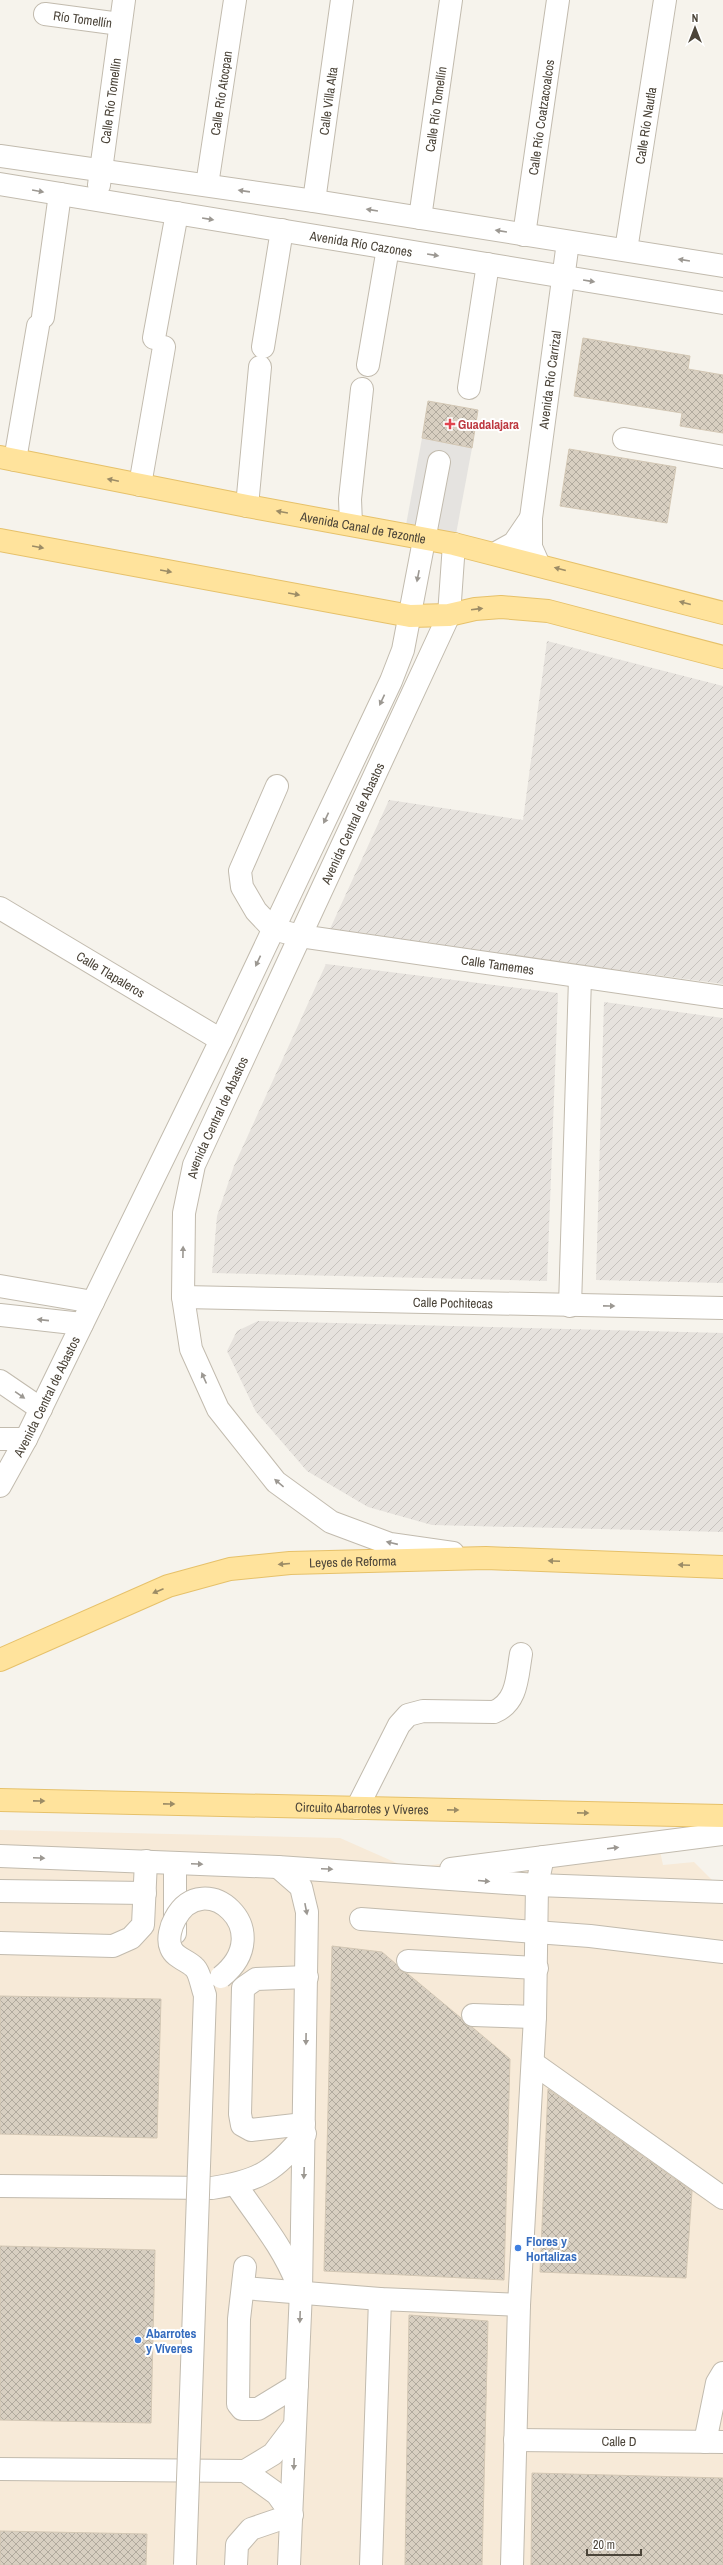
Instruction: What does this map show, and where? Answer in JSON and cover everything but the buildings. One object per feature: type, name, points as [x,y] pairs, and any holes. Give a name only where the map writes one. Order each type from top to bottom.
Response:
[{"type":"main road","name":"Avenida Canal de Tezontle","points":[[7,458],[247,506],[351,524],[496,553],[723,613]]},
{"type":"main road","points":[[0,540],[410,616],[449,615],[475,609],[501,607],[548,611],[723,657]]},
{"type":"main road","name":"Leyes de Reforma","points":[[0,1660],[168,1586],[230,1569],[290,1563],[486,1558],[723,1567]]},
{"type":"main road","name":"Circuito Abarrotes y Víveres","points":[[5,1797],[357,1808],[723,1816]]},
{"type":"street","name":"Calle Río Tomellín","points":[[97,201],[124,0]]},
{"type":"street","name":"Calle Río Atocpan","points":[[207,186],[235,0]]},
{"type":"street","name":"Calle Villa Alta","points":[[314,201],[342,0]]},
{"type":"street","name":"Calle Río Tomellín","points":[[420,218],[451,0]]},
{"type":"street","name":"Calle Río Coatzacoalcos","points":[[524,234],[558,0]]},
{"type":"street","name":"Calle Río Nautla","points":[[626,250],[665,0]]},
{"type":"street","name":"Río Tomellín","points":[[44,14],[120,24]]},
{"type":"street","points":[[0,156],[314,201],[723,266]]},
{"type":"street","name":"Avenida Río Cazones","points":[[0,184],[723,303]]},
{"type":"street","points":[[7,458],[40,322],[60,194]]},
{"type":"street","points":[[140,485],[176,214]]},
{"type":"street","points":[[247,506],[262,357],[282,230]]},
{"type":"street","name":"Avenida Río Carrizal","points":[[538,563],[531,547],[531,518],[568,242]]},
{"type":"street","points":[[368,365],[388,248]]},
{"type":"street","points":[[469,388],[488,264]]},
{"type":"street","points":[[351,524],[350,498],[362,389]]},
{"type":"street","points":[[624,439],[723,458]]},
{"type":"street","name":"Avenida Central de Abastos","points":[[0,1486],[41,1409],[221,1040],[391,681],[403,650],[439,462]]},
{"type":"street","name":"Avenida Río Carrizal","points":[[496,553],[514,543],[531,518]]},
{"type":"street","name":"Avenida Central de Abastos","points":[[454,544],[449,615],[194,1165],[184,1213],[182,1297],[191,1349],[218,1409],[276,1482],[331,1522],[390,1544],[486,1558]]},
{"type":"street","points":[[273,929],[256,911],[242,887],[240,871],[277,786]]},
{"type":"street","name":"Calle Tlapaleros","points":[[0,908],[221,1040]]},
{"type":"street","name":"Calle Tamemes","points":[[273,929],[300,936],[580,978],[723,997]]},
{"type":"street","points":[[570,1306],[580,978]]},
{"type":"street","points":[[0,1286],[93,1302]]},
{"type":"street","name":"Calle Pochitecas","points":[[182,1297],[723,1308]]},
{"type":"street","points":[[0,1315],[82,1324]]},
{"type":"street","points":[[0,1380],[41,1409]]},
{"type":"street","points":[[0,1439],[26,1439]]},
{"type":"street","points":[[357,1808],[399,1725],[408,1715],[423,1711],[494,1712],[505,1708],[513,1698],[521,1654]]},
{"type":"street","points":[[408,1874],[723,1834]]},
{"type":"street","points":[[0,1856],[278,1867],[408,1874],[537,1885],[723,1892]]},
{"type":"street","points":[[512,2565],[519,2305],[537,1968],[537,1885],[543,1857]]},
{"type":"street","points":[[0,1943],[113,1946],[131,1938],[142,1925],[146,1861]]},
{"type":"street","points":[[174,1863],[174,1928],[179,1960],[188,1970],[207,1976],[221,1976],[232,1968],[241,1952],[242,1923],[232,1909],[223,1902],[193,1901],[181,1907],[170,1927],[170,1947],[178,1958],[195,1968],[204,1996],[185,2565]]},
{"type":"street","points":[[278,1867],[301,1887],[307,1912],[305,2129],[301,2291],[289,2565]]},
{"type":"street","points":[[0,1891],[144,1893]]},
{"type":"street","points":[[361,1919],[536,1931],[723,1952]]},
{"type":"street","points":[[408,1961],[537,1968]]},
{"type":"street","points":[[305,2129],[251,2130],[242,2125],[240,2114],[243,1988],[256,1979],[307,1977]]},
{"type":"street","points":[[473,2015],[535,2017]]},
{"type":"street","points":[[533,2063],[723,2198]]},
{"type":"street","points":[[0,2186],[212,2188],[236,2185],[261,2176],[282,2161],[305,2129]]},
{"type":"street","points":[[236,2185],[270,2230],[285,2254],[301,2291]]},
{"type":"street","points":[[245,2267],[239,2319],[238,2404],[242,2408],[258,2408],[297,2385]]},
{"type":"street","points":[[242,2288],[301,2291],[380,2299],[519,2305]]},
{"type":"street","points":[[371,2565],[380,2299]]},
{"type":"street","points":[[714,2442],[717,2383],[723,2373]]},
{"type":"street","points":[[0,2469],[245,2471],[273,2454],[295,2425]]},
{"type":"street","name":"Calle D","points":[[515,2440],[714,2442]]},
{"type":"street","points":[[245,2471],[277,2494],[292,2515]]},
{"type":"street","points":[[236,2565],[237,2545],[251,2529],[292,2515]]},
{"type":"shaded area","points":[[422,438],[472,448],[456,534],[406,525]]},
{"type":"shaded area","points":[[547,641],[723,686],[723,984],[329,931],[389,800],[523,820]]},
{"type":"shaded area","points":[[326,964],[558,993],[547,1281],[212,1273],[217,1216],[234,1166]]},
{"type":"shaded area","points":[[604,1002],[723,1018],[723,1283],[596,1280]]},
{"type":"shaded area","points":[[258,1321],[723,1333],[723,1532],[432,1525],[368,1507],[307,1471],[256,1412],[227,1351],[237,1331]]},
{"type":"shaded area","points":[[0,1830],[340,1838],[408,1868],[657,1837],[663,1865],[694,1862],[713,1881],[723,1881],[723,2565],[0,2565]]},
{"type":"place","name":"Guadalajara","points":[[450,424]]},
{"type":"place","name":"Flores y Hortalizas","points":[[518,2248]]},
{"type":"place","name":"Abarrotes y Víveres","points":[[138,2340]]}]
